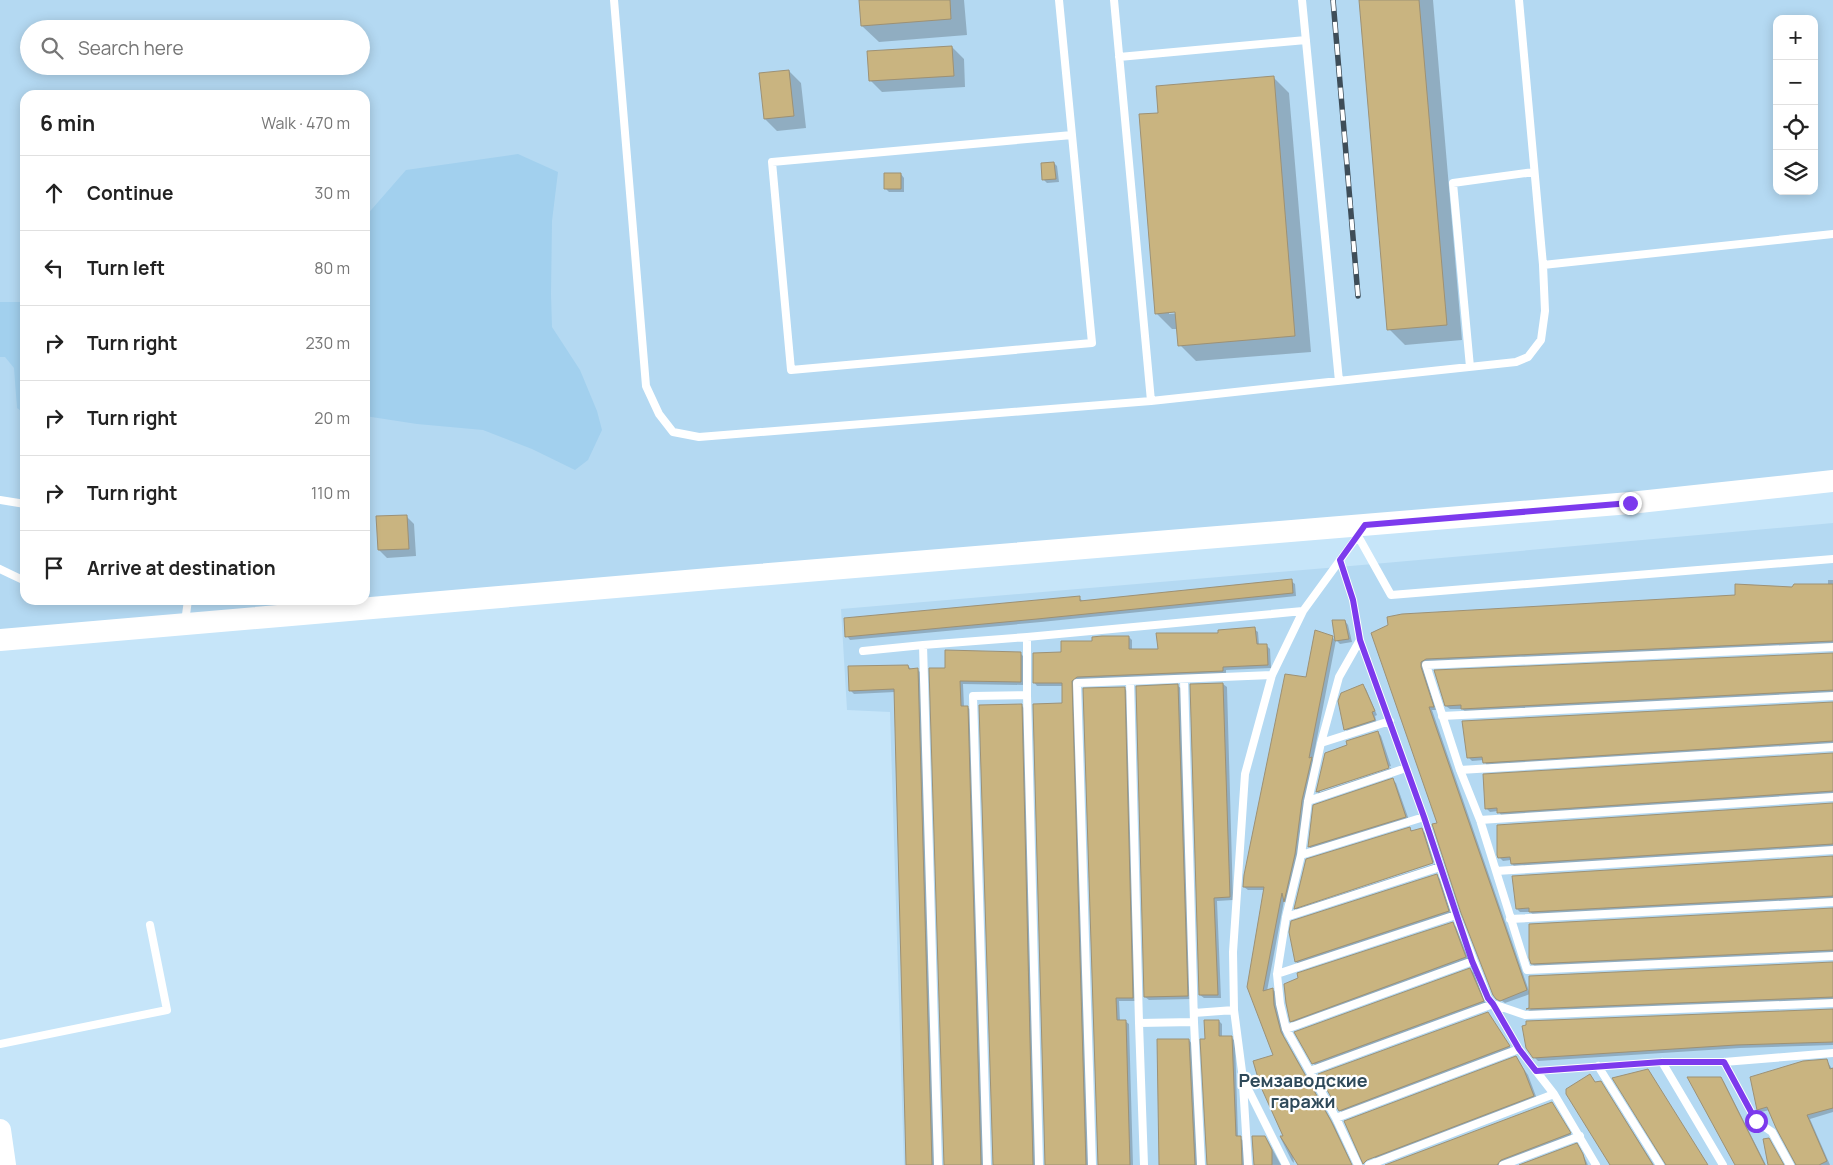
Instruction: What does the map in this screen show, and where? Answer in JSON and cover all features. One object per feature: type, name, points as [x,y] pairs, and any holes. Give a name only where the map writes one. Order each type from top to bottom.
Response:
[{"type":"street","points":[[0,640],[721,578],[1362,530],[1833,481]]},
{"type":"street","points":[[0,1130],[5,1165]]},
{"type":"lane","points":[[614,0],[646,386],[660,414],[673,432],[699,437],[1152,400],[1516,362],[1528,357],[1541,340],[1544,311],[1543,264],[1519,0]]},
{"type":"lane","points":[[1059,0],[1072,135],[1092,343],[791,370],[772,162],[1072,135]]},
{"type":"lane","points":[[1114,0],[1152,400]]},
{"type":"lane","points":[[1302,0],[1339,381]]},
{"type":"lane","points":[[1119,57],[1306,40]]},
{"type":"lane","points":[[1470,367],[1453,183],[1534,172]]},
{"type":"lane","points":[[1543,264],[1833,234]]},
{"type":"lane","points":[[0,500],[20,503]]},
{"type":"lane","points":[[1248,1165],[1243,1080],[1234,1010],[1233,952],[1245,774],[1272,675],[1303,611],[1362,530],[1391,595],[1833,559]]},
{"type":"lane","points":[[1340,560],[1353,600],[1360,640],[1424,817],[1472,961],[1488,998],[1519,1049],[1554,1094],[1596,1165]]},
{"type":"lane","points":[[0,569],[20,579]]},
{"type":"lane","points":[[184,624],[187,605]]},
{"type":"lane","points":[[863,651],[1303,611]]},
{"type":"lane","points":[[1027,637],[1039,1165]]},
{"type":"lane","points":[[1358,1165],[1336,1118],[1286,1029],[1280,1004],[1277,974],[1286,917],[1301,855],[1308,801],[1322,743],[1339,677],[1360,640]]},
{"type":"lane","points":[[923,645],[938,1165]]},
{"type":"lane","points":[[1833,647],[1426,665],[1460,770],[1480,820],[1527,970],[1833,956]]},
{"type":"lane","points":[[1092,1165],[1077,683],[1272,675]]},
{"type":"lane","points":[[1184,680],[1194,1018],[1201,1165]]},
{"type":"lane","points":[[1130,681],[1144,1165]]},
{"type":"lane","points":[[988,1165],[973,696],[1027,695]]},
{"type":"lane","points":[[1442,716],[1833,696]]},
{"type":"lane","points":[[1322,743],[1390,721]]},
{"type":"lane","points":[[1460,770],[1833,746]]},
{"type":"lane","points":[[1308,801],[1406,768]]},
{"type":"lane","points":[[1480,820],[1833,797]]},
{"type":"lane","points":[[1301,855],[1424,817]]},
{"type":"lane","points":[[1496,871],[1833,850]]},
{"type":"lane","points":[[1286,917],[1440,867]]},
{"type":"lane","points":[[1510,919],[1833,902]]},
{"type":"lane","points":[[1277,974],[1456,914]]},
{"type":"lane","points":[[0,1044],[167,1010],[150,925]]},
{"type":"lane","points":[[1286,1029],[1472,961]]},
{"type":"lane","points":[[1310,1071],[1493,1004],[1525,1015],[1833,1003]]},
{"type":"lane","points":[[1139,1023],[1194,1018],[1234,1010]]},
{"type":"lane","points":[[1336,1118],[1519,1049]]},
{"type":"lane","points":[[1536,1071],[1662,1062],[1724,1062],[1833,1053]]},
{"type":"lane","points":[[1662,1062],[1723,1165]]},
{"type":"lane","points":[[1724,1062],[1756,1121],[1772,1132],[1790,1165]]},
{"type":"lane","points":[[1598,1066],[1660,1165]]},
{"type":"lane","points":[[1243,1080],[1286,1165]]},
{"type":"lane","points":[[1369,1165],[1554,1094]]},
{"type":"lane","points":[[1503,1165],[1580,1136]]},
{"type":"shaded area","points":[[0,0],[1833,0],[1833,481],[0,640]]},
{"type":"shaded area","points":[[518,154],[558,172],[552,221],[552,327],[580,370],[597,411],[602,430],[588,460],[575,470],[532,449],[483,430],[417,424],[370,417],[370,211],[406,170]]},
{"type":"shaded area","points":[[0,302],[20,302],[20,410],[17,408],[14,368],[5,357],[0,357]]},
{"type":"shaded area","points":[[1833,523],[1833,1165],[904,1165],[890,712],[847,710],[841,609]]},
{"type":"building","points":[[859,0],[950,0],[951,19],[861,26]]},
{"type":"building","points":[[1359,0],[1419,0],[1447,325],[1387,330]]},
{"type":"building","points":[[952,46],[954,76],[869,81],[867,51]]},
{"type":"building","points":[[789,70],[794,116],[764,119],[759,73]]},
{"type":"building","points":[[1274,76],[1295,336],[1178,346],[1175,312],[1155,314],[1139,114],[1158,113],[1156,86]]},
{"type":"building","points":[[1054,162],[1056,179],[1042,180],[1041,163]]},
{"type":"building","points":[[884,173],[901,173],[901,189],[884,189]]},
{"type":"building","points":[[407,515],[409,549],[378,550],[376,516]]},
{"type":"building","points":[[1292,579],[1293,593],[845,637],[844,618],[1080,596],[1080,601]]},
{"type":"building","points":[[1735,584],[1792,587],[1794,584],[1833,584],[1833,641],[1426,659],[1421,662],[1434,707],[1429,707],[1527,990],[1500,1001],[1496,999],[1461,913],[1432,824],[1437,823],[1371,633],[1388,625],[1387,617],[1402,614],[1735,595]]},
{"type":"building","points":[[1332,620],[1345,620],[1349,639],[1335,641]]},
{"type":"building","points":[[1255,627],[1257,644],[1267,644],[1268,665],[1223,667],[1223,671],[1077,677],[1072,681],[1086,1165],[1045,1165],[1033,704],[1062,703],[1062,683],[1033,683],[1033,653],[1061,652],[1061,641],[1092,641],[1092,637],[1102,636],[1129,636],[1129,649],[1158,649],[1156,633],[1218,633],[1218,630]]},
{"type":"building","points":[[1315,630],[1333,636],[1309,758],[1312,757],[1302,800],[1295,854],[1284,902],[1282,893],[1263,991],[1273,988],[1274,1005],[1281,1032],[1331,1121],[1352,1165],[1298,1165],[1280,1136],[1283,1136],[1260,1085],[1253,1061],[1273,1055],[1247,987],[1264,887],[1243,887],[1244,875],[1285,674],[1306,677]]},
{"type":"building","points":[[945,650],[1021,652],[1021,682],[960,681],[961,706],[968,706],[981,1165],[944,1165],[929,668],[945,668]]},
{"type":"building","points":[[1833,653],[1833,690],[1461,709],[1461,705],[1445,706],[1434,670]]},
{"type":"building","points":[[908,665],[909,669],[918,668],[932,1165],[906,1165],[894,689],[849,691],[848,666]]},
{"type":"building","points":[[1223,683],[1230,897],[1214,898],[1218,995],[1199,995],[1190,684]]},
{"type":"building","points":[[1178,684],[1188,996],[1144,997],[1136,686]]},
{"type":"building","points":[[1363,684],[1375,711],[1372,712],[1375,720],[1344,730],[1338,701],[1341,693]]},
{"type":"building","points":[[1125,687],[1133,998],[1116,998],[1117,1020],[1126,1020],[1130,1165],[1098,1165],[1083,688]]},
{"type":"building","points":[[1833,702],[1833,741],[1483,763],[1482,757],[1467,758],[1462,721]]},
{"type":"building","points":[[1022,704],[1033,1165],[993,1165],[979,705]]},
{"type":"building","points":[[1378,731],[1389,768],[1316,792],[1325,753],[1347,745],[1346,741]]},
{"type":"building","points":[[1833,753],[1833,791],[1497,813],[1497,808],[1485,809],[1483,774]]},
{"type":"building","points":[[1393,778],[1406,817],[1308,847],[1313,805]]},
{"type":"building","points":[[1833,803],[1833,844],[1511,864],[1510,857],[1498,858],[1497,855],[1497,825]]},
{"type":"building","points":[[1410,827],[1411,831],[1422,828],[1433,863],[1294,909],[1306,859]]},
{"type":"building","points":[[1833,856],[1833,896],[1529,912],[1529,908],[1516,909],[1512,876]]},
{"type":"building","points":[[1437,874],[1449,911],[1295,962],[1289,932],[1291,921]]},
{"type":"building","points":[[1833,908],[1833,950],[1531,964],[1529,958],[1529,924]]},
{"type":"building","points":[[1453,922],[1466,957],[1290,1022],[1284,984],[1298,978],[1297,973]]},
{"type":"building","points":[[1833,962],[1833,997],[1526,1009],[1529,1008],[1529,976]]},
{"type":"building","points":[[1470,968],[1484,1001],[1312,1064],[1294,1032]]},
{"type":"building","points":[[1833,1009],[1833,1042],[1736,1045],[1533,1058],[1526,1048],[1522,1026],[1526,1025],[1526,1021]]},
{"type":"building","points":[[1488,1012],[1510,1046],[1339,1111],[1318,1074]]},
{"type":"building","points":[[1204,1020],[1219,1020],[1219,1036],[1232,1036],[1236,1136],[1241,1136],[1242,1165],[1207,1165],[1200,1039],[1205,1039]]},
{"type":"building","points":[[1157,1039],[1189,1039],[1195,1165],[1159,1165]]},
{"type":"building","points":[[1516,1056],[1524,1070],[1534,1096],[1367,1160],[1363,1164],[1344,1121]]},
{"type":"building","points":[[1827,1059],[1830,1069],[1833,1068],[1833,1108],[1807,1115],[1827,1161],[1819,1165],[1796,1165],[1767,1107],[1757,1110],[1750,1077],[1803,1061]]},
{"type":"building","points":[[1648,1069],[1708,1165],[1666,1165],[1612,1078]]},
{"type":"building","points":[[1590,1074],[1595,1082],[1601,1081],[1653,1165],[1610,1165],[1566,1094],[1566,1089]]},
{"type":"building","points":[[1687,1077],[1721,1077],[1765,1165],[1735,1165]]},
{"type":"building","points":[[1552,1102],[1571,1133],[1501,1160],[1497,1165],[1385,1165]]},
{"type":"building","points":[[1252,1136],[1265,1136],[1272,1150],[1272,1165],[1254,1165]]},
{"type":"building","points":[[1769,1138],[1784,1165],[1768,1165],[1763,1139]]},
{"type":"building","points":[[1577,1143],[1586,1165],[1519,1165]]},
{"type":"railway","points":[[1333,0],[1358,296]]},
{"type":"district","name":"Ремзаводские гаражи","points":[[1303,1090]]},
{"type":"route","points":[[1630,503],[1365,525],[1340,560],[1353,600],[1360,640],[1424,817],[1472,961],[1488,998],[1519,1049],[1536,1071],[1662,1062],[1724,1062],[1756,1121]]}]
